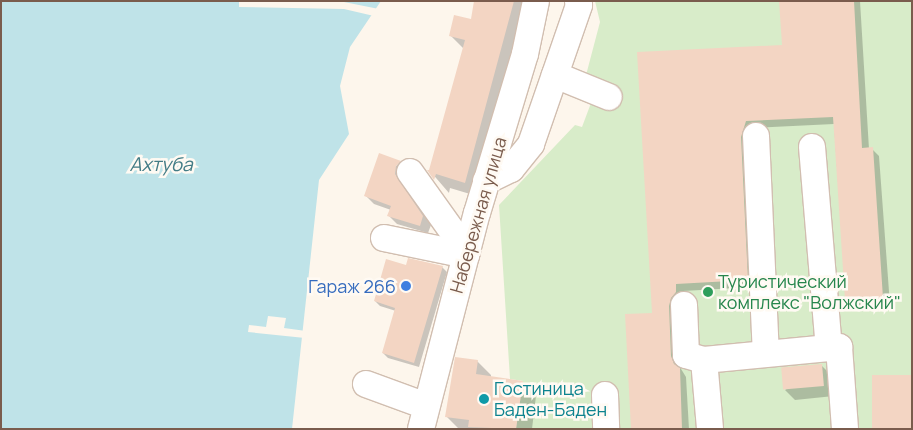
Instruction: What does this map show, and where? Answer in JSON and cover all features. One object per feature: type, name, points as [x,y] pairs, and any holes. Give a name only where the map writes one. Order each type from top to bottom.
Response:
[{"type":"street","name":"Набережная улица","points":[[423,417],[486,181],[525,54],[536,1]]},
{"type":"street","points":[[486,181],[511,169],[531,144],[579,5],[578,1]]},
{"type":"street","points":[[555,75],[609,97]]},
{"type":"street","points":[[756,136],[766,354]]},
{"type":"street","points":[[812,147],[829,348]]},
{"type":"street","points":[[410,172],[466,253]]},
{"type":"street","points":[[384,238],[466,253]]},
{"type":"street","points":[[684,304],[686,355],[704,360],[839,347],[845,429]]},
{"type":"street","points":[[704,360],[710,429]]},
{"type":"street","points":[[366,384],[423,417]]},
{"type":"street","points":[[605,395],[606,429]]},
{"type":"green space","name":"Туристический комплекс \"Волжский\"","points":[[595,1],[912,1],[912,429],[516,429],[523,381],[510,379],[499,205],[575,125],[582,127],[591,103],[580,98],[600,22]]},
{"type":"water","name":"Ахтуба","points":[[1,1],[381,1],[350,47],[340,86],[349,134],[319,180],[292,429],[1,429]]},
{"type":"pier","points":[[239,1],[344,2],[379,9],[374,16],[344,9],[239,7]]},
{"type":"pier","points":[[268,316],[286,318],[284,328],[306,331],[305,338],[248,332],[249,325],[266,327]]},
{"type":"building","points":[[474,1],[514,1],[465,183],[436,174],[434,180],[427,170],[429,170],[465,40],[449,36],[454,15],[471,19]]},
{"type":"building","points":[[779,1],[854,1],[862,148],[873,147],[883,298],[845,300],[833,117],[746,121],[741,137],[748,280],[676,284],[676,292],[671,298],[669,306],[671,356],[674,364],[680,368],[682,429],[631,429],[625,314],[652,313],[637,52],[782,45]]},
{"type":"building","points":[[379,153],[401,161],[396,166],[395,174],[423,216],[420,226],[387,216],[391,206],[364,196]]},
{"type":"building","points":[[408,258],[443,266],[414,363],[382,353],[395,308],[374,301],[386,259],[406,265]]},
{"type":"building","name":"Гостиница Баден-Баден","points":[[455,357],[478,360],[476,374],[523,381],[516,429],[468,427],[469,420],[445,417]]},
{"type":"building","points":[[822,364],[824,386],[783,389],[781,368]]},
{"type":"building","points":[[872,375],[912,375],[912,429],[872,429]]},
{"type":"place","name":"Гараж 266","points":[[406,286]]},
{"type":"place","name":"Туристический комплекс \"Волжский\"","points":[[708,292]]},
{"type":"place","name":"Гостиница Баден-Баден","points":[[484,399]]}]
